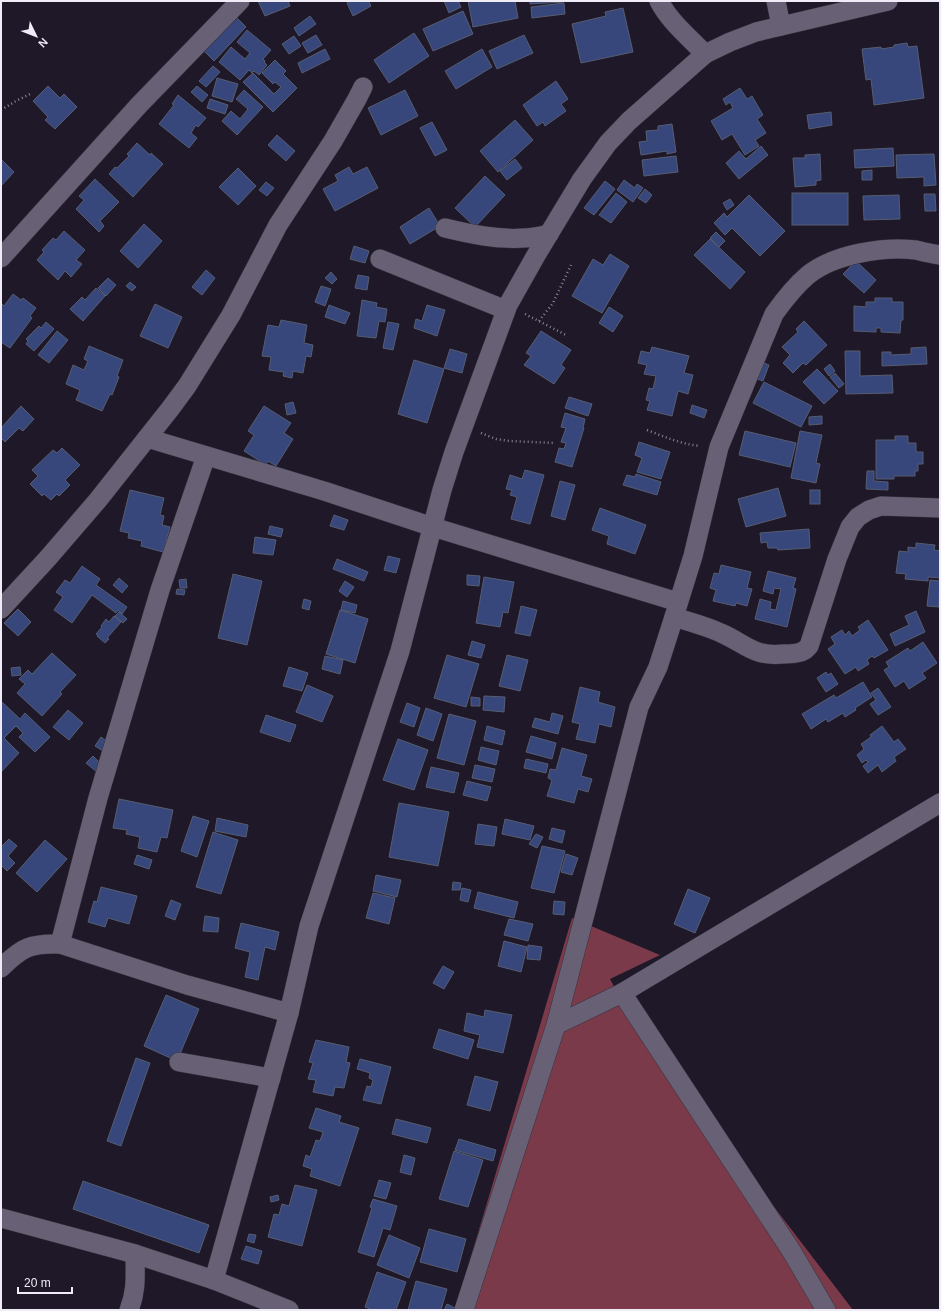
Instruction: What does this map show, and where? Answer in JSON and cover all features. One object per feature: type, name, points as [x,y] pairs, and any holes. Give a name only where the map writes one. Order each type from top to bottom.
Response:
[{"type":"street","points":[[1,258],[139,105],[240,1]]},
{"type":"street","points":[[659,1],[679,28],[705,54]]},
{"type":"street","points":[[776,1],[781,26]]},
{"type":"street","points":[[214,1280],[289,1013],[309,926],[400,651],[442,490],[463,426],[507,308],[582,178],[608,143],[630,121],[705,54],[756,32],[888,1]]},
{"type":"street","points":[[1,609],[78,523],[187,386],[250,280],[278,225],[333,141],[363,87]]},
{"type":"street","points":[[445,228],[463,232],[523,239],[549,234]]},
{"type":"street","points":[[464,1310],[556,1025],[639,707],[658,666],[693,556],[719,448],[774,314],[788,296],[808,276],[819,268],[845,258],[877,250],[915,250],[940,255]]},
{"type":"street","points":[[380,258],[507,308]]},
{"type":"street","points":[[147,438],[324,491],[433,526],[676,610],[758,653],[770,655],[801,652],[809,646],[837,559],[850,527],[858,517],[869,510],[881,506],[940,508]]},
{"type":"street","points":[[60,944],[98,798],[160,590],[206,456]]},
{"type":"street","points":[[556,1025],[622,993],[940,803]]},
{"type":"street","points":[[1,968],[14,955],[29,947],[40,944],[60,944],[187,985],[289,1013]]},
{"type":"street","points":[[622,993],[792,1252],[826,1310]]},
{"type":"street","points":[[179,1062],[271,1078]]},
{"type":"street","points":[[1,1218],[135,1254],[214,1280],[289,1310]]},
{"type":"street","points":[[129,1310],[136,1288],[135,1254]]},
{"type":"path","points":[[2,108],[30,94]]},
{"type":"path","points":[[539,321],[553,303],[571,265]]},
{"type":"path","points":[[507,308],[539,321],[566,335]]},
{"type":"path","points":[[463,426],[496,439],[509,441],[555,442]]},
{"type":"path","points":[[647,430],[673,441],[691,445],[719,448]]},
{"type":"shaded area","points":[[572,918],[660,955],[610,979],[618,994],[736,1157],[853,1310],[455,1310]]},
{"type":"building","points":[[258,1],[288,1],[290,6],[265,16]]},
{"type":"building","points":[[350,1],[371,1],[369,2],[371,6],[353,16],[347,3]]},
{"type":"building","points":[[444,1],[458,1],[461,7],[449,13]]},
{"type":"building","points":[[468,1],[515,1],[518,18],[473,27]]},
{"type":"building","points":[[530,1],[564,1],[564,2],[530,4]]},
{"type":"building","points":[[564,3],[565,14],[532,18],[531,7]]},
{"type":"building","points":[[623,8],[633,52],[581,63],[572,24],[606,16],[605,12]]},
{"type":"building","points":[[463,11],[473,34],[433,51],[423,29]]},
{"type":"building","points":[[310,16],[316,24],[299,36],[294,28]]},
{"type":"building","points":[[236,17],[246,27],[214,61],[204,51]]},
{"type":"building","points":[[247,30],[271,50],[263,59],[267,65],[259,75],[254,71],[252,73],[249,70],[240,80],[219,62],[231,47],[245,59],[250,53],[237,42]]},
{"type":"building","points":[[414,33],[429,56],[389,83],[374,60]]},
{"type":"building","points":[[316,35],[322,45],[308,53],[302,43]]},
{"type":"building","points":[[524,35],[533,53],[497,69],[489,51]]},
{"type":"building","points":[[294,36],[301,46],[289,54],[282,44]]},
{"type":"building","points":[[907,43],[908,47],[917,46],[924,98],[874,105],[871,79],[866,80],[862,49],[881,47],[881,49]]},
{"type":"building","points":[[325,49],[330,59],[302,73],[298,63]]},
{"type":"building","points":[[482,49],[492,67],[456,89],[445,71]]},
{"type":"building","points":[[275,60],[286,71],[283,74],[297,88],[273,112],[243,82],[253,73],[274,94],[281,87],[275,82],[273,84],[262,73]]},
{"type":"building","points":[[213,66],[220,72],[206,87],[199,81]]},
{"type":"building","points":[[217,78],[238,84],[232,102],[212,96]]},
{"type":"building","points":[[556,81],[568,99],[561,104],[566,111],[545,126],[543,122],[537,126],[523,105]]},
{"type":"building","points":[[48,86],[60,98],[64,94],[77,107],[55,129],[45,120],[48,117],[33,101]]},
{"type":"building","points":[[197,86],[208,95],[202,102],[191,92]]},
{"type":"building","points":[[740,88],[747,99],[752,96],[763,115],[757,119],[766,133],[755,140],[759,146],[745,155],[732,134],[722,140],[711,121],[733,108],[730,102],[726,105],[723,99]]},
{"type":"building","points":[[244,90],[263,107],[237,135],[222,121],[231,111],[240,119],[248,109],[236,99]]},
{"type":"building","points":[[405,90],[418,116],[381,135],[368,108]]},
{"type":"building","points":[[178,95],[206,118],[198,127],[196,125],[191,133],[197,138],[189,148],[159,124],[174,105],[172,104]]},
{"type":"building","points":[[210,99],[228,105],[225,114],[207,108]]},
{"type":"building","points":[[831,112],[832,125],[809,129],[807,115]]},
{"type":"building","points":[[515,120],[533,140],[498,172],[480,151]]},
{"type":"building","points":[[432,122],[447,150],[435,156],[420,128]]},
{"type":"building","points":[[672,124],[676,152],[667,154],[667,151],[641,155],[639,142],[647,141],[646,131],[658,130],[658,126]]},
{"type":"building","points":[[277,135],[295,151],[286,161],[268,145]]},
{"type":"building","points":[[137,143],[163,164],[133,197],[109,174],[129,156],[127,154]]},
{"type":"building","points":[[761,146],[768,155],[739,179],[726,163],[739,151],[746,159]]},
{"type":"building","points":[[893,148],[894,166],[855,168],[854,150]]},
{"type":"building","points":[[820,154],[821,180],[816,181],[816,185],[795,187],[793,158],[805,158],[805,155]]},
{"type":"building","points":[[934,154],[936,185],[924,186],[924,177],[897,178],[896,155]]},
{"type":"building","points":[[676,156],[678,172],[644,176],[642,160]]},
{"type":"building","points":[[1,159],[14,172],[1,186]]},
{"type":"building","points":[[515,159],[522,168],[507,180],[500,171]]},
{"type":"building","points":[[349,167],[353,174],[367,167],[378,188],[335,211],[323,189],[338,181],[335,175]]},
{"type":"building","points":[[238,168],[256,186],[238,205],[219,187]]},
{"type":"building","points":[[872,170],[872,180],[862,180],[862,171]]},
{"type":"building","points":[[485,176],[505,195],[475,227],[455,208]]},
{"type":"building","points":[[95,179],[119,202],[100,221],[104,226],[99,232],[76,209],[84,200],[79,196]]},
{"type":"building","points":[[624,180],[635,188],[637,184],[643,188],[633,202],[617,190]]},
{"type":"building","points":[[605,181],[615,189],[594,215],[584,208]]},
{"type":"building","points":[[266,182],[274,188],[267,196],[259,190]]},
{"type":"building","points":[[645,189],[652,195],[646,203],[638,198]]},
{"type":"building","points":[[616,193],[627,202],[611,223],[599,215]]},
{"type":"building","points":[[792,193],[848,193],[848,225],[792,225]]},
{"type":"building","points":[[924,194],[935,194],[936,211],[925,211]]},
{"type":"building","points":[[749,195],[785,231],[760,256],[732,228],[725,235],[714,223],[724,213],[727,217]]},
{"type":"building","points":[[899,195],[900,219],[864,220],[863,196]]},
{"type":"building","points":[[730,199],[734,205],[727,210],[723,203]]},
{"type":"building","points":[[429,208],[440,226],[410,244],[400,227]]},
{"type":"building","points":[[144,224],[162,241],[138,268],[120,251]]},
{"type":"building","points":[[64,231],[85,250],[76,260],[82,264],[71,277],[65,271],[58,280],[37,260],[44,252],[42,250],[53,238],[56,240]]},
{"type":"building","points":[[716,232],[725,241],[719,247],[710,238]]},
{"type":"building","points":[[710,239],[745,272],[730,289],[694,255]]},
{"type":"building","points":[[354,246],[369,251],[365,263],[350,259]]},
{"type":"building","points":[[610,254],[629,266],[602,313],[572,296],[593,259],[603,265]]},
{"type":"building","points":[[856,261],[876,280],[864,293],[843,274]]},
{"type":"building","points":[[206,270],[215,278],[202,295],[192,287]]},
{"type":"building","points":[[331,272],[337,279],[332,284],[325,278]]},
{"type":"building","points":[[358,275],[369,277],[367,290],[355,288]]},
{"type":"building","points":[[108,278],[116,285],[106,296],[98,288]]},
{"type":"building","points":[[130,282],[136,287],[132,291],[126,286]]},
{"type":"building","points":[[321,286],[331,289],[325,306],[315,302]]},
{"type":"building","points":[[96,288],[105,296],[83,321],[70,309],[82,297],[85,300]]},
{"type":"building","points":[[13,294],[21,300],[23,298],[36,308],[30,316],[32,318],[10,348],[1,342],[1,305],[2,304],[4,306]]},
{"type":"building","points":[[875,298],[892,298],[892,302],[903,302],[903,320],[901,320],[900,333],[881,332],[881,328],[876,328],[876,332],[854,331],[854,306],[866,307],[866,302],[875,302]]},
{"type":"building","points":[[362,300],[377,303],[376,307],[387,309],[385,322],[379,321],[376,338],[357,336]]},
{"type":"building","points":[[155,304],[182,317],[168,348],[140,336]]},
{"type":"building","points":[[329,305],[350,313],[345,324],[325,317]]},
{"type":"building","points":[[427,305],[445,310],[437,336],[414,328],[416,319],[422,321]]},
{"type":"building","points":[[609,307],[623,316],[613,332],[599,323]]},
{"type":"building","points":[[281,320],[307,325],[304,343],[313,345],[311,357],[306,356],[303,373],[293,371],[292,378],[283,376],[284,372],[269,370],[271,357],[262,356],[268,325],[279,327]]},
{"type":"building","points":[[804,321],[827,345],[806,365],[803,363],[793,373],[783,363],[790,355],[782,347],[798,332],[796,329]]},
{"type":"building","points":[[46,322],[54,329],[34,351],[26,344],[28,341],[26,339],[39,326],[41,328]]},
{"type":"building","points":[[388,322],[399,324],[393,350],[383,348]]},
{"type":"building","points":[[57,331],[68,340],[49,363],[38,355]]},
{"type":"building","points":[[541,331],[571,350],[561,365],[565,368],[554,384],[524,365],[531,356],[526,353]]},
{"type":"building","points":[[89,346],[123,360],[117,376],[119,377],[112,395],[110,394],[102,411],[76,400],[80,390],[66,384],[73,365],[84,370],[88,361],[84,359]]},
{"type":"building","points":[[652,347],[689,356],[684,373],[693,375],[688,394],[678,391],[672,416],[647,410],[650,401],[646,400],[649,388],[653,389],[656,376],[644,374],[647,365],[638,363],[641,351],[650,353]]},
{"type":"building","points":[[926,347],[927,364],[882,366],[882,352],[891,352],[891,355],[911,354],[911,348]]},
{"type":"building","points":[[450,349],[467,354],[462,373],[444,368]]},
{"type":"building","points":[[845,351],[860,351],[860,376],[892,375],[893,393],[846,394]]},
{"type":"building","points":[[414,360],[444,369],[427,423],[398,414]]},
{"type":"building","points":[[759,361],[769,365],[763,381],[752,377]]},
{"type":"building","points":[[830,364],[835,371],[829,376],[824,369]]},
{"type":"building","points":[[817,369],[838,391],[824,404],[803,382]]},
{"type":"building","points":[[835,373],[844,384],[839,388],[830,377]]},
{"type":"building","points":[[764,382],[812,406],[801,427],[753,403]]},
{"type":"building","points":[[569,397],[592,404],[588,416],[565,408]]},
{"type":"building","points":[[293,402],[296,413],[287,415],[285,404]]},
{"type":"building","points":[[692,405],[707,410],[704,418],[690,413]]},
{"type":"building","points":[[21,406],[34,419],[23,431],[19,428],[5,442],[1,438],[1,428]]},
{"type":"building","points":[[264,406],[291,423],[284,433],[293,439],[276,466],[268,461],[266,465],[244,451],[254,435],[248,431]]},
{"type":"building","points":[[565,413],[585,419],[584,428],[572,467],[555,462],[559,448],[564,449],[566,443],[561,442],[566,428],[561,427]]},
{"type":"building","points":[[822,416],[822,424],[809,425],[809,417]]},
{"type":"building","points":[[745,431],[796,443],[790,467],[739,455]]},
{"type":"building","points":[[800,431],[822,435],[816,463],[820,464],[816,483],[791,478]]},
{"type":"building","points":[[895,436],[908,436],[908,443],[916,443],[916,452],[923,452],[923,464],[918,464],[918,471],[915,471],[915,476],[894,476],[894,479],[876,479],[876,440],[895,440]]},
{"type":"building","points":[[639,442],[670,452],[661,479],[637,472],[642,458],[635,455]]},
{"type":"building","points":[[62,448],[80,465],[65,480],[70,485],[59,496],[57,494],[51,500],[44,494],[42,496],[30,484],[38,476],[32,470],[53,450],[57,453]]},
{"type":"building","points":[[525,470],[544,475],[530,524],[511,519],[517,497],[510,495],[512,490],[506,489],[510,475],[522,479]]},
{"type":"building","points":[[867,471],[874,471],[874,481],[888,482],[888,490],[866,489]]},
{"type":"building","points":[[636,474],[661,482],[657,495],[623,485],[627,475],[635,477]]},
{"type":"building","points":[[560,481],[575,485],[565,520],[551,516]]},
{"type":"building","points":[[778,488],[786,516],[746,527],[738,499]]},
{"type":"building","points":[[130,490],[164,498],[160,515],[164,516],[162,525],[170,527],[163,552],[141,546],[142,541],[128,538],[129,533],[120,531]]},
{"type":"building","points":[[810,490],[820,490],[820,504],[810,504]]},
{"type":"building","points":[[600,508],[646,525],[635,554],[607,544],[609,536],[592,530]]},
{"type":"building","points":[[334,515],[348,520],[344,530],[330,526]]},
{"type":"building","points":[[270,526],[283,529],[281,537],[268,534]]},
{"type":"building","points":[[809,529],[810,548],[778,550],[777,548],[768,548],[767,542],[761,543],[760,533]]},
{"type":"building","points":[[255,537],[276,540],[273,555],[253,553]]},
{"type":"building","points":[[916,543],[935,545],[934,550],[940,551],[940,578],[928,577],[928,581],[905,579],[906,574],[896,573],[899,551],[908,552],[908,547],[916,548]]},
{"type":"building","points":[[388,556],[400,559],[396,573],[384,570]]},
{"type":"building","points":[[337,559],[368,572],[364,581],[333,569]]},
{"type":"building","points":[[721,565],[751,572],[747,588],[752,589],[747,606],[736,603],[735,606],[713,601],[716,590],[710,588],[714,573],[719,574]]},
{"type":"building","points":[[82,566],[100,579],[96,585],[127,607],[122,614],[118,610],[116,613],[92,595],[72,623],[54,610],[63,597],[56,592],[65,580],[70,583]]},
{"type":"building","points":[[768,571],[796,578],[793,588],[796,589],[787,627],[755,619],[760,599],[771,602],[770,609],[776,610],[781,589],[774,588],[773,594],[763,591]]},
{"type":"building","points":[[233,574],[262,581],[247,645],[218,638]]},
{"type":"building","points":[[467,575],[480,576],[479,586],[467,585]]},
{"type":"building","points":[[484,577],[514,582],[508,613],[503,612],[500,627],[476,623]]},
{"type":"building","points":[[119,578],[128,586],[122,593],[113,585]]},
{"type":"building","points":[[186,579],[187,588],[180,588],[179,580]]},
{"type":"building","points":[[930,580],[940,581],[939,607],[927,606]]},
{"type":"building","points":[[345,581],[354,587],[347,597],[339,591]]},
{"type":"building","points":[[177,589],[185,590],[184,595],[176,594]]},
{"type":"building","points":[[304,599],[311,601],[309,610],[302,608]]},
{"type":"building","points":[[343,601],[357,605],[355,613],[341,610]]},
{"type":"building","points":[[521,606],[537,610],[530,636],[515,633]]},
{"type":"building","points":[[18,609],[31,622],[18,636],[4,623]]},
{"type":"building","points":[[340,610],[368,619],[355,663],[326,654]]},
{"type":"building","points":[[916,611],[925,632],[895,646],[890,634],[909,625],[905,616]]},
{"type":"building","points":[[119,612],[127,619],[123,623],[115,616]]},
{"type":"building","points":[[114,616],[121,622],[107,638],[109,639],[105,643],[96,634],[106,619],[109,622]]},
{"type":"building","points":[[868,620],[888,650],[874,658],[872,656],[867,660],[869,664],[858,671],[856,667],[845,674],[828,649],[835,644],[831,637],[842,630],[845,635],[849,631],[852,636],[860,630],[858,627]]},
{"type":"building","points":[[472,641],[485,645],[481,658],[468,655]]},
{"type":"building","points":[[923,642],[937,663],[922,673],[926,678],[909,689],[904,681],[895,687],[884,670],[889,667],[886,662],[908,648],[910,651]]},
{"type":"building","points":[[52,653],[76,675],[60,692],[62,694],[42,716],[17,693],[25,684],[19,679],[28,670],[32,674]]},
{"type":"building","points":[[447,655],[479,664],[466,707],[434,698]]},
{"type":"building","points":[[507,655],[528,660],[520,691],[499,686]]},
{"type":"building","points":[[325,656],[343,660],[340,674],[322,669]]},
{"type":"building","points":[[20,667],[21,675],[12,676],[11,668]]},
{"type":"building","points":[[289,667],[308,673],[302,691],[283,686]]},
{"type":"building","points":[[826,672],[828,675],[831,673],[838,684],[826,692],[817,678]]},
{"type":"building","points":[[863,682],[872,697],[855,708],[856,710],[845,717],[843,713],[828,722],[826,719],[811,729],[802,714],[834,695],[836,698]]},
{"type":"building","points":[[307,685],[333,696],[322,722],[296,712]]},
{"type":"building","points":[[580,687],[600,692],[598,702],[615,707],[611,727],[599,724],[595,743],[576,739],[580,724],[572,722]]},
{"type":"building","points":[[878,688],[891,707],[878,715],[870,704],[876,700],[871,693]]},
{"type":"building","points":[[484,696],[505,697],[504,712],[483,710]]},
{"type":"building","points":[[471,697],[480,698],[480,706],[471,706]]},
{"type":"building","points":[[1,701],[20,719],[25,713],[50,737],[35,752],[19,737],[23,733],[16,726],[4,738],[19,753],[1,772]]},
{"type":"building","points":[[407,703],[420,708],[414,727],[400,722]]},
{"type":"building","points":[[426,708],[442,714],[433,741],[417,735]]},
{"type":"building","points":[[68,710],[83,723],[69,740],[53,727]]},
{"type":"building","points":[[552,713],[563,716],[558,734],[532,727],[535,718],[550,722]]},
{"type":"building","points":[[449,714],[476,721],[464,765],[437,758]]},
{"type":"building","points":[[266,715],[296,725],[290,742],[260,732]]},
{"type":"building","points":[[487,726],[505,731],[502,745],[484,740]]},
{"type":"building","points":[[882,726],[894,742],[898,739],[906,749],[894,757],[896,761],[882,772],[878,765],[868,773],[863,766],[868,762],[866,760],[862,763],[857,755],[864,749],[861,744]]},
{"type":"building","points":[[531,736],[556,743],[552,759],[526,752]]},
{"type":"building","points":[[101,737],[109,743],[103,751],[95,746]]},
{"type":"building","points":[[398,739],[428,750],[414,790],[383,780]]},
{"type":"building","points":[[481,747],[499,751],[496,765],[478,760]]},
{"type":"building","points":[[562,748],[587,755],[581,776],[592,779],[588,792],[578,789],[574,803],[547,796],[552,780],[548,778],[550,769],[556,770]]},
{"type":"building","points":[[93,756],[103,766],[97,772],[86,763]]},
{"type":"building","points":[[526,759],[548,764],[546,773],[524,768]]},
{"type":"building","points":[[475,765],[495,769],[492,782],[472,778]]},
{"type":"building","points":[[431,767],[459,773],[454,793],[426,787]]},
{"type":"building","points":[[467,781],[491,787],[487,801],[463,795]]},
{"type":"building","points":[[119,799],[173,810],[167,838],[161,837],[157,852],[138,848],[140,837],[126,834],[127,830],[113,828]]},
{"type":"building","points":[[399,803],[449,812],[438,866],[389,857]]},
{"type":"building","points":[[193,816],[209,821],[197,857],[181,851]]},
{"type":"building","points":[[217,818],[248,825],[246,837],[215,831]]},
{"type":"building","points":[[505,819],[534,826],[530,840],[502,834]]},
{"type":"building","points":[[478,824],[497,827],[494,846],[475,844]]},
{"type":"building","points":[[552,828],[565,831],[562,843],[549,839]]},
{"type":"building","points":[[213,832],[238,840],[221,894],[196,887]]},
{"type":"building","points":[[536,834],[543,837],[537,848],[529,844]]},
{"type":"building","points":[[9,839],[17,846],[8,856],[15,863],[7,871],[1,865],[1,847]]},
{"type":"building","points":[[45,840],[67,859],[37,892],[16,873]]},
{"type":"building","points":[[542,846],[565,851],[554,893],[531,888]]},
{"type":"building","points":[[566,854],[578,858],[572,875],[561,872]]},
{"type":"building","points":[[137,855],[152,860],[149,869],[134,864]]},
{"type":"building","points":[[376,875],[401,880],[397,897],[373,891]]},
{"type":"building","points":[[453,882],[461,883],[460,890],[452,890]]},
{"type":"building","points":[[101,887],[137,896],[129,924],[108,918],[105,927],[88,922],[94,901],[97,902]]},
{"type":"building","points":[[462,888],[471,890],[468,902],[460,900]]},
{"type":"building","points":[[688,889],[710,898],[695,933],[674,924]]},
{"type":"building","points":[[478,892],[518,902],[514,918],[474,908]]},
{"type":"building","points":[[373,893],[395,898],[389,924],[366,918]]},
{"type":"building","points":[[171,900],[181,904],[175,920],[165,916]]},
{"type":"building","points":[[554,901],[565,902],[564,915],[553,914]]},
{"type":"building","points":[[205,916],[219,918],[218,932],[203,931]]},
{"type":"building","points":[[509,919],[533,924],[528,941],[504,935]]},
{"type":"building","points":[[241,923],[279,932],[275,950],[265,947],[258,980],[245,977],[250,952],[235,948]]},
{"type":"building","points":[[504,941],[527,947],[521,972],[498,966]]},
{"type":"building","points":[[528,945],[542,947],[540,960],[527,959]]},
{"type":"building","points":[[443,966],[454,972],[444,989],[433,983]]},
{"type":"building","points":[[166,995],[199,1009],[177,1061],[144,1046]]},
{"type":"building","points":[[485,1010],[512,1015],[503,1053],[477,1047],[480,1035],[464,1031],[467,1013],[484,1017]]},
{"type":"building","points":[[439,1029],[474,1040],[468,1059],[433,1048]]},
{"type":"building","points":[[316,1040],[349,1047],[346,1062],[350,1063],[344,1088],[335,1087],[333,1096],[313,1092],[316,1080],[308,1079],[313,1063],[309,1062]]},
{"type":"building","points":[[136,1058],[150,1063],[121,1146],[107,1141]]},
{"type":"building","points":[[360,1059],[391,1067],[381,1104],[363,1100],[367,1086],[371,1087],[373,1080],[369,1078],[370,1073],[357,1069]]},
{"type":"building","points":[[475,1076],[498,1082],[490,1111],[467,1105]]},
{"type":"building","points":[[316,1108],[341,1116],[339,1122],[359,1128],[340,1186],[310,1176],[312,1169],[303,1166],[306,1155],[310,1157],[316,1140],[320,1141],[323,1132],[309,1128]]},
{"type":"building","points":[[396,1119],[431,1128],[427,1143],[392,1134]]},
{"type":"building","points":[[459,1139],[496,1150],[493,1161],[455,1150]]},
{"type":"building","points":[[454,1151],[483,1160],[468,1207],[439,1199]]},
{"type":"building","points":[[404,1155],[415,1158],[411,1175],[400,1172]]},
{"type":"building","points":[[379,1180],[391,1183],[386,1199],[374,1196]]},
{"type":"building","points":[[83,1181],[209,1225],[199,1253],[73,1209]]},
{"type":"building","points":[[295,1185],[317,1190],[302,1246],[268,1237],[274,1214],[279,1215],[282,1204],[289,1206]]},
{"type":"building","points":[[278,1195],[279,1200],[271,1202],[270,1197]]},
{"type":"building","points":[[373,1199],[397,1206],[390,1230],[383,1228],[374,1257],[358,1252],[372,1208],[370,1207]]},
{"type":"building","points":[[429,1229],[466,1239],[457,1272],[420,1262]]},
{"type":"building","points":[[249,1234],[256,1235],[254,1243],[247,1241]]},
{"type":"building","points":[[389,1235],[420,1248],[409,1278],[377,1265]]},
{"type":"building","points":[[246,1246],[262,1251],[258,1264],[241,1259]]},
{"type":"building","points":[[377,1272],[406,1282],[396,1310],[373,1310],[365,1307]]},
{"type":"building","points":[[416,1281],[447,1289],[441,1310],[408,1310]]},
{"type":"building","points":[[447,1304],[455,1308],[454,1310],[444,1310]]}]
